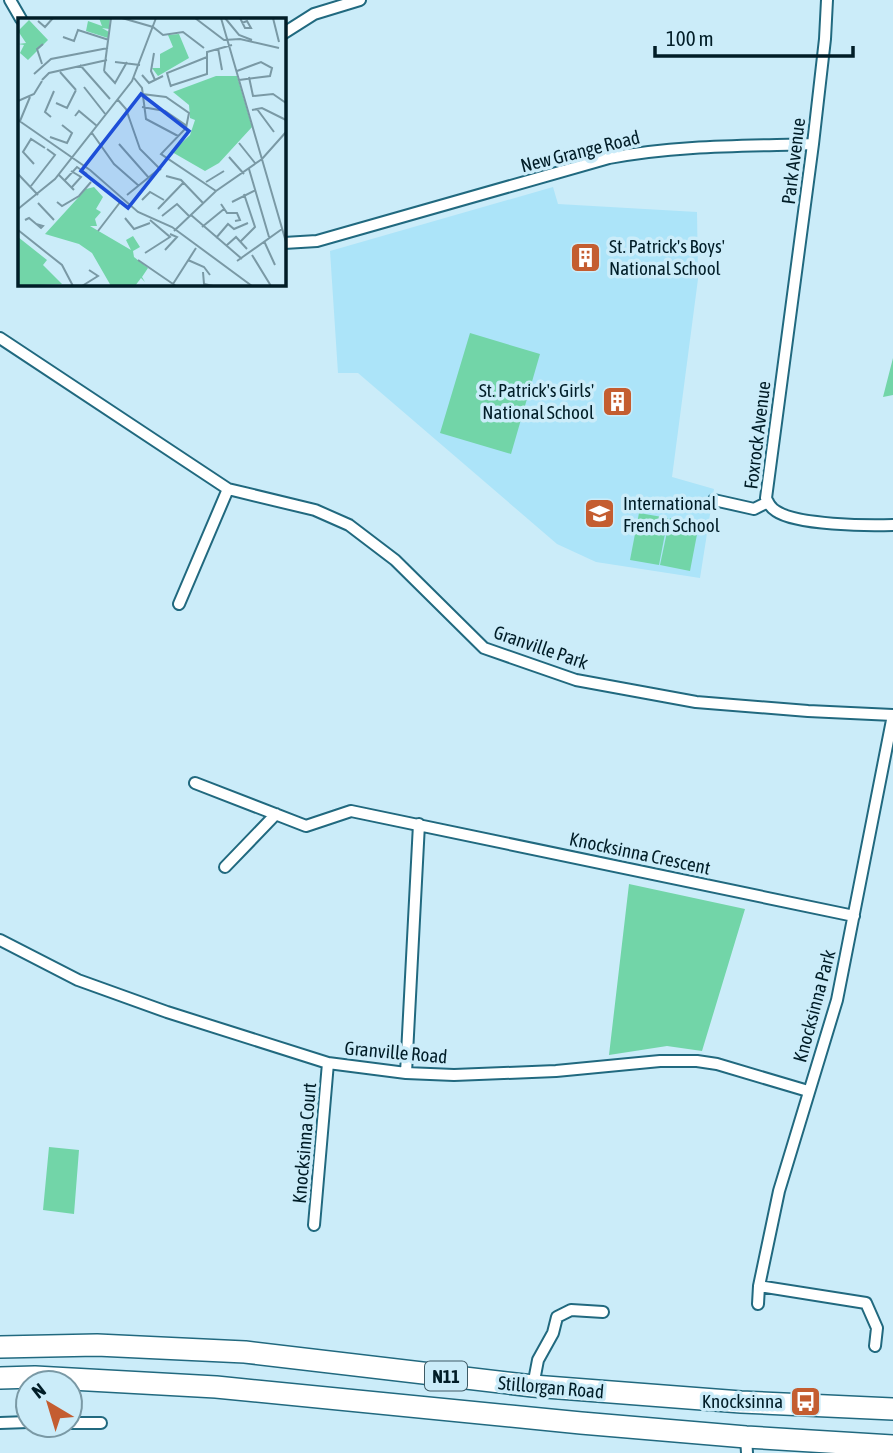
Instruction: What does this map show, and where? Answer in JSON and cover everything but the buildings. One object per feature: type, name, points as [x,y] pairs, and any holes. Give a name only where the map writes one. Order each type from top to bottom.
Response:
[{"type":"highway","name":"Stillorgan Road","points":[[0,1347],[97,1345],[245,1352],[533,1387],[741,1402],[893,1409]]},
{"type":"highway","name":"Stillorgan Road","points":[[0,1378],[35,1377],[216,1387],[746,1445],[893,1446]]},
{"type":"street","points":[[10,0],[20,18]]},
{"type":"street","points":[[285,32],[314,14],[360,0]]},
{"type":"street","name":"Park Avenue","points":[[789,326],[813,144],[827,0]]},
{"type":"street","name":"New Grange Road","points":[[285,243],[317,241],[622,155],[682,149],[813,144]]},
{"type":"street","name":"Foxrock Avenue","points":[[789,326],[766,488],[768,502],[776,512],[795,518],[867,526],[893,525]]},
{"type":"street","name":"Granville Park","points":[[0,338],[228,489],[315,510],[349,524],[395,560],[484,648],[576,680],[696,702],[893,715]]},
{"type":"street","points":[[179,604],[228,489]]},
{"type":"street","points":[[714,500],[754,509],[768,502]]},
{"type":"street","name":"Knocksinna Park","points":[[758,1304],[759,1286],[779,1191],[837,1000],[893,715]]},
{"type":"street","points":[[195,783],[276,814],[225,867]]},
{"type":"street","name":"Knocksinna Crescent","points":[[276,814],[306,825],[351,811],[854,916]]},
{"type":"street","points":[[406,1073],[419,824]]},
{"type":"street","name":"Granville Road","points":[[0,940],[78,980],[167,1012],[328,1063],[406,1073],[454,1075],[697,1061],[718,1064],[808,1091]]},
{"type":"street","name":"Knocksinna Court","points":[[314,1225],[328,1063]]},
{"type":"street","points":[[759,1286],[866,1303],[877,1328],[875,1346]]},
{"type":"street","points":[[533,1387],[538,1360],[553,1333],[557,1317],[571,1310],[603,1312]]},
{"type":"street","points":[[84,1423],[101,1423]]},
{"type":"shaded area","points":[[553,187],[558,204],[697,212],[698,279],[672,477],[714,489],[700,578],[596,562],[557,544],[358,373],[338,373],[330,251]]},
{"type":"green space","points":[[470,333],[540,354],[511,454],[440,433]]},
{"type":"green space","points":[[893,358],[893,395],[883,397]]},
{"type":"green space","points":[[639,513],[668,518],[659,565],[630,560]]},
{"type":"green space","points":[[670,518],[699,524],[690,571],[660,565]]},
{"type":"green space","points":[[629,884],[745,909],[702,1051],[667,1046],[609,1055]]},
{"type":"green space","points":[[49,1147],[79,1150],[74,1214],[43,1210]]},
{"type":"place","name":"St. Patrick's Boys' National School","points":[[586,257]]},
{"type":"place","name":"St. Patrick's Girls' National School","points":[[617,401]]},
{"type":"place","name":"International French School","points":[[600,514]]},
{"type":"place","name":"Knocksinna","points":[[806,1401]]}]
